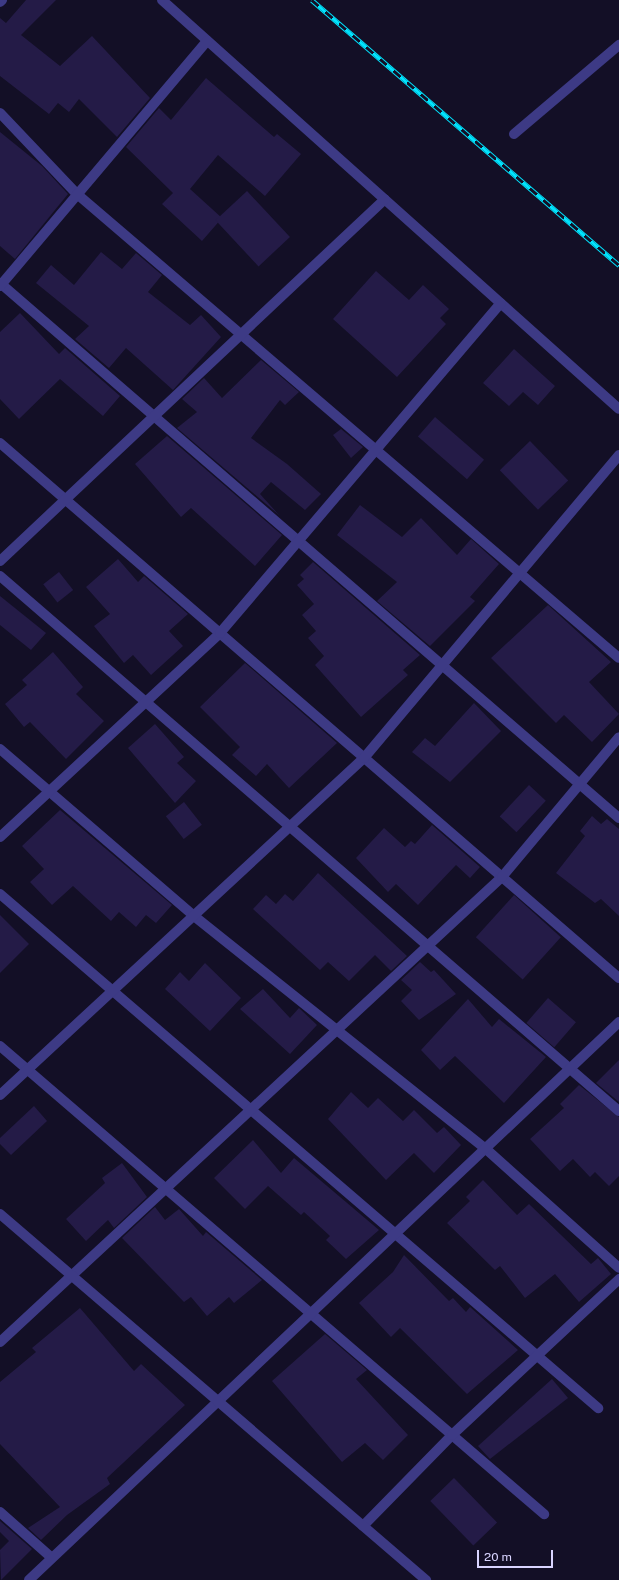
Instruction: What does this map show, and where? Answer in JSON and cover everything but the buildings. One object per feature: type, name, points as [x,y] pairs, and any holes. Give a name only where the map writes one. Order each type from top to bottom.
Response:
[{"type":"street","points":[[162,0],[619,409]]},
{"type":"street","points":[[207,40],[0,284],[619,818]]},
{"type":"street","points":[[514,134],[619,46]]},
{"type":"street","points":[[0,113],[77,194],[619,658]]},
{"type":"street","points":[[0,561],[385,199]]},
{"type":"street","points":[[0,837],[220,633],[374,448],[500,303]]},
{"type":"street","points":[[0,443],[619,978]]},
{"type":"street","points":[[0,1095],[364,758],[619,455]]},
{"type":"street","points":[[0,576],[619,1111]]},
{"type":"street","points":[[0,1342],[251,1110],[336,1028],[428,946],[502,877],[619,737]]},
{"type":"street","points":[[0,749],[194,916],[486,1149],[619,1268]]},
{"type":"street","points":[[0,894],[598,1408]]},
{"type":"street","points":[[29,1580],[217,1400],[311,1314],[619,1022]]},
{"type":"street","points":[[0,1046],[544,1514]]},
{"type":"street","points":[[0,1214],[426,1580]]},
{"type":"street","points":[[363,1526],[452,1435],[619,1279]]},
{"type":"street","points":[[0,1512],[52,1558]]},
{"type":"railway","points":[[312,0],[619,265]]}]
